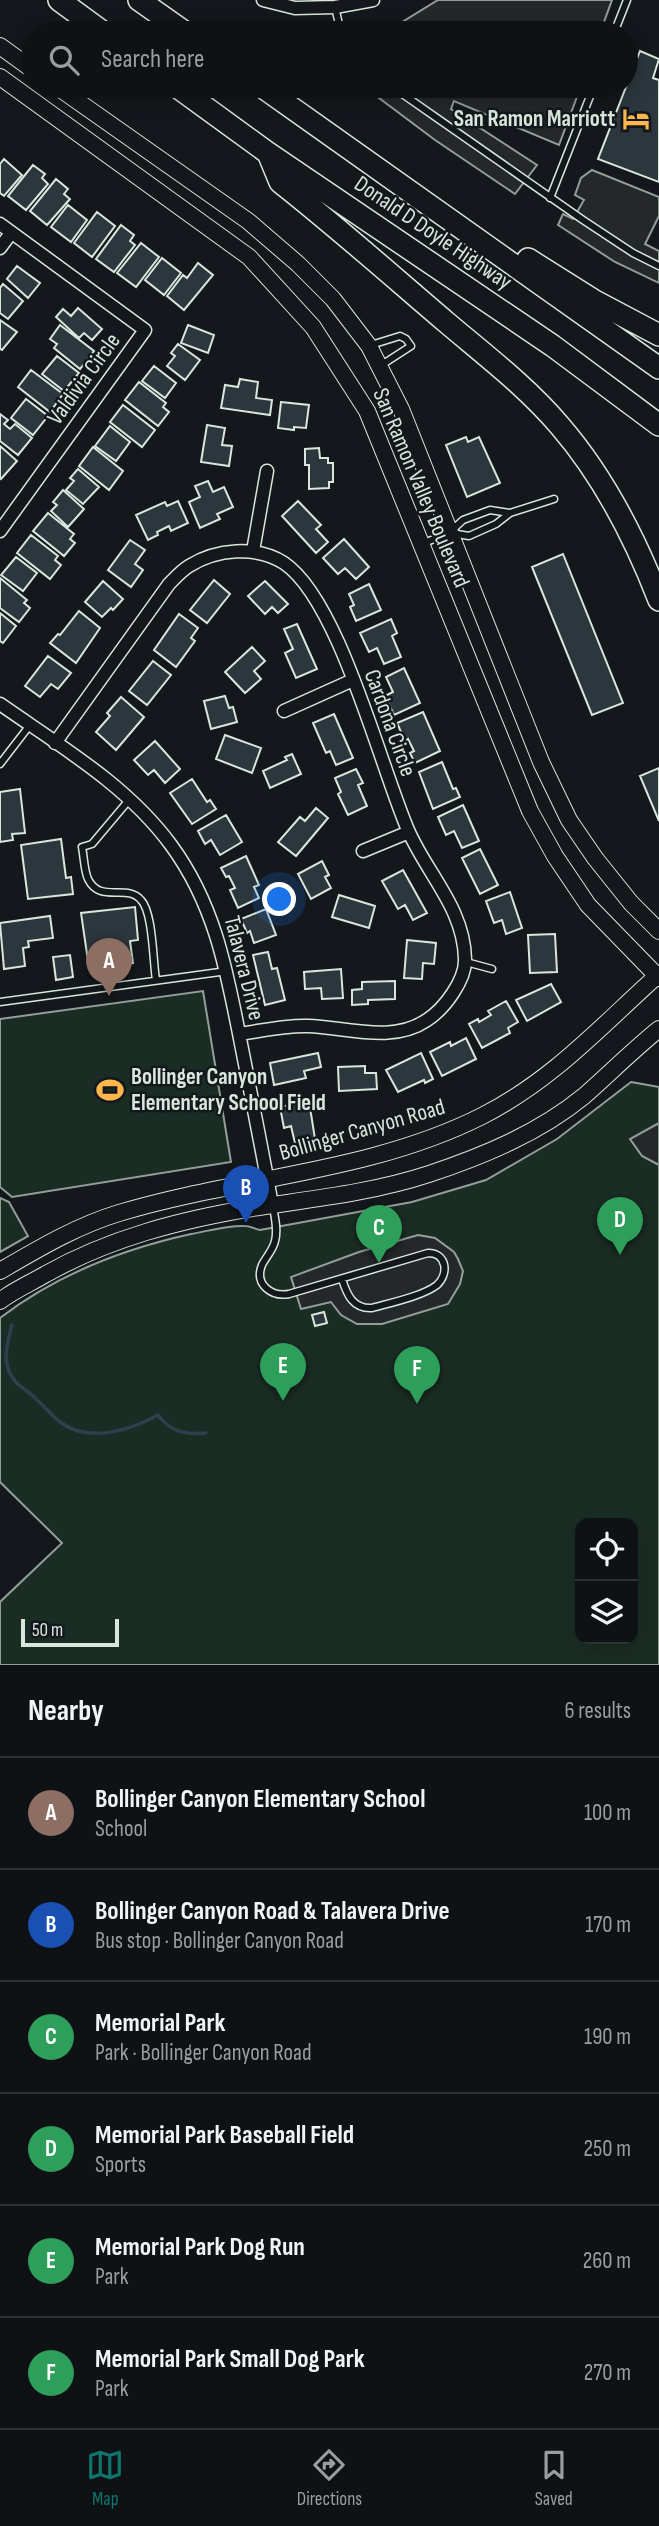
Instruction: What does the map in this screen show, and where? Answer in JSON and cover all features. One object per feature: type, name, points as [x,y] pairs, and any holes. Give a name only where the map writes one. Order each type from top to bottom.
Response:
[{"type":"highway","points":[[59,0],[88,21]]},
{"type":"highway","points":[[139,0],[170,21]]},
{"type":"highway","name":"Donald D Doyle Highway","points":[[192,98],[268,153],[553,346],[659,425]]},
{"type":"highway","name":"Donald D Doyle Highway","points":[[278,98],[659,368]]},
{"type":"highway","points":[[268,153],[280,181],[511,377],[560,426],[592,469],[632,536],[659,600]]},
{"type":"highway","points":[[489,247],[529,260],[593,300],[659,335]]},
{"type":"main road","points":[[0,46],[21,61]]},
{"type":"main road","name":"San Ramon Valley Boulevard","points":[[0,77],[21,92]]},
{"type":"main road","name":"San Ramon Valley Boulevard","points":[[29,98],[249,257],[283,291],[313,327],[367,411],[530,811],[555,856],[588,905],[658,976]]},
{"type":"main road","name":"San Ramon Valley Boulevard","points":[[73,98],[248,221],[298,264],[333,299],[369,346],[401,409],[541,762],[569,820],[631,903],[659,931]]},
{"type":"main road","points":[[631,903],[659,914]]},
{"type":"main road","name":"Bollinger Canyon Road","points":[[0,1271],[81,1227],[118,1213],[195,1194],[268,1181],[415,1144],[482,1116],[529,1089],[572,1057],[658,976]]},
{"type":"main road","points":[[0,1301],[58,1267],[103,1246],[194,1219],[363,1190],[426,1175],[494,1150],[539,1127],[567,1108],[659,1029]]},
{"type":"street","points":[[263,0],[295,8],[335,7],[373,0]]},
{"type":"street","name":"Valdivia Circle","points":[[0,225],[145,330],[0,531]]},
{"type":"street","points":[[0,248],[11,233]]},
{"type":"street","points":[[253,551],[267,471]]},
{"type":"street","name":"Cardona Circle","points":[[55,743],[169,584],[188,566],[219,553],[253,551],[284,563],[308,587],[326,616],[353,680],[409,832],[450,903],[462,933],[466,962]]},
{"type":"street","points":[[284,711],[353,680]]},
{"type":"street","name":"Talavera Drive","points":[[0,704],[91,766],[130,800],[170,844],[190,874],[206,904],[221,946],[272,1205]]},
{"type":"street","points":[[363,851],[409,832]]},
{"type":"street","points":[[239,1034],[307,1026],[358,1032],[403,1030],[426,1021],[443,1005],[459,982],[466,962]]},
{"type":"lane","points":[[619,21],[627,0]]},
{"type":"lane","points":[[335,7],[338,21]]},
{"type":"lane","points":[[408,98],[550,198],[633,253],[659,266]]},
{"type":"lane","points":[[550,198],[589,98]]},
{"type":"lane","points":[[369,346],[400,336],[411,346],[380,366]]},
{"type":"lane","points":[[449,533],[470,536],[496,524],[510,513],[554,499]]},
{"type":"lane","points":[[422,544],[449,533],[463,520],[490,510],[510,513]]},
{"type":"lane","points":[[0,764],[30,725]]},
{"type":"lane","points":[[130,800],[92,844],[82,847],[87,877],[96,889],[105,894],[132,894],[144,903],[156,980]]},
{"type":"lane","points":[[466,962],[492,969]]},
{"type":"lane","points":[[0,1002],[227,971]]},
{"type":"lane","points":[[272,1205],[276,1238],[261,1267],[260,1275],[265,1288],[274,1294],[280,1295],[342,1279],[428,1253],[435,1253],[441,1258],[446,1270],[445,1276],[435,1286],[363,1309],[350,1299],[342,1279]]},
{"type":"green space","name":"Bollinger Canyon Elementary School Field","points":[[203,991],[231,1162],[12,1197],[0,1187],[0,1019]]},
{"type":"green space","points":[[631,1082],[659,1087],[659,1665],[0,1665],[0,1602],[62,1543],[0,1482],[0,1318],[67,1276],[140,1247],[225,1227],[247,1226],[260,1230],[412,1202],[486,1180],[557,1139]]},
{"type":"green space","points":[[0,1198],[9,1202],[28,1236],[0,1252]]},
{"type":"shaded area","points":[[438,0],[612,0],[604,21],[404,21]]},
{"type":"shaded area","points":[[379,98],[577,98],[559,145],[454,101],[451,109],[537,165],[515,194]]},
{"type":"shaded area","points":[[592,170],[659,197],[659,216],[645,244],[659,251],[659,283],[615,262],[558,225],[563,214],[573,219],[584,200],[575,195],[581,178]]},
{"type":"shaded area","points":[[659,1123],[659,1165],[642,1156],[630,1139]]},
{"type":"shaded area","points":[[418,1235],[435,1238],[454,1252],[458,1259],[463,1271],[460,1284],[448,1304],[382,1324],[357,1324],[341,1315],[331,1302],[301,1309],[291,1277],[359,1252]]},
{"type":"building","name":"San Ramon Marriott","points":[[640,51],[659,59],[653,78],[659,80],[659,182],[598,159],[622,98],[638,98]]},
{"type":"building","points":[[4,159],[22,175],[4,196],[0,193],[0,164]]},
{"type":"building","points":[[33,165],[45,174],[42,178],[48,184],[26,210],[8,196]]},
{"type":"building","points":[[56,179],[68,189],[64,194],[70,199],[47,225],[30,211]]},
{"type":"building","points":[[68,205],[87,220],[71,242],[51,227]]},
{"type":"building","points":[[97,212],[115,226],[92,257],[74,243]]},
{"type":"building","points":[[121,225],[134,235],[130,241],[135,245],[114,272],[96,259]]},
{"type":"building","points":[[141,243],[159,257],[136,287],[117,273]]},
{"type":"building","points":[[162,258],[181,273],[164,295],[145,280]]},
{"type":"building","points":[[198,263],[213,275],[184,310],[167,296],[183,275],[187,278]]},
{"type":"building","points":[[17,266],[40,283],[28,298],[7,279]]},
{"type":"building","points":[[3,284],[23,301],[8,319],[0,313],[0,288]]},
{"type":"building","points":[[78,308],[102,329],[92,340],[84,333],[79,338],[56,317],[63,309],[71,316]]},
{"type":"building","points":[[0,320],[17,332],[2,350],[0,349]]},
{"type":"building","points":[[60,325],[94,351],[80,369],[54,348],[57,344],[50,339]]},
{"type":"building","points":[[188,325],[214,335],[208,353],[181,343]]},
{"type":"building","points":[[178,344],[200,360],[185,380],[167,366],[175,356],[171,353]]},
{"type":"building","points":[[57,356],[79,373],[64,391],[42,374]]},
{"type":"building","points":[[154,366],[176,383],[165,398],[142,381]]},
{"type":"building","points":[[31,370],[63,394],[50,412],[18,387]]},
{"type":"building","points":[[240,379],[258,382],[256,398],[272,400],[270,415],[221,408],[225,385],[238,387]]},
{"type":"building","points":[[139,382],[166,403],[163,407],[169,412],[158,426],[125,400]]},
{"type":"building","points":[[26,399],[48,416],[33,435],[11,418]]},
{"type":"building","points":[[281,402],[309,405],[306,428],[278,428]]},
{"type":"building","points":[[123,405],[155,430],[142,447],[110,422]]},
{"type":"building","points":[[0,414],[8,420],[4,424],[10,429],[15,424],[32,438],[18,455],[0,441]]},
{"type":"building","points":[[207,425],[225,428],[222,445],[232,446],[229,466],[201,462]]},
{"type":"building","points":[[110,426],[130,442],[116,461],[95,446]]},
{"type":"building","points":[[466,437],[468,442],[479,437],[500,483],[467,497],[446,445]]},
{"type":"building","points":[[0,446],[17,461],[1,479],[0,478]]},
{"type":"building","points":[[93,447],[123,471],[109,490],[79,466]]},
{"type":"building","points":[[319,448],[320,458],[328,458],[328,463],[333,463],[333,482],[329,482],[329,488],[309,489],[309,465],[305,465],[305,449]]},
{"type":"building","points":[[78,469],[99,487],[83,504],[66,490],[74,481],[70,478]]},
{"type":"building","points":[[208,481],[213,492],[224,487],[233,507],[217,514],[220,519],[200,528],[189,502],[200,497],[195,486]]},
{"type":"building","points":[[63,490],[84,509],[68,527],[51,511],[57,505],[53,502]]},
{"type":"building","points":[[178,501],[188,523],[171,531],[169,526],[148,540],[136,515],[165,502],[167,506]]},
{"type":"building","points":[[298,501],[321,525],[316,529],[328,542],[316,553],[282,516]]},
{"type":"building","points":[[48,513],[74,534],[70,539],[75,543],[64,556],[33,531]]},
{"type":"building","points":[[31,535],[58,556],[55,560],[61,565],[50,579],[17,553]]},
{"type":"building","points":[[344,539],[369,567],[356,579],[345,568],[338,574],[323,558]]},
{"type":"building","points":[[130,540],[145,550],[135,564],[143,570],[131,587],[108,570]]},
{"type":"building","points":[[563,554],[623,703],[592,715],[532,567]]},
{"type":"building","points":[[16,557],[37,573],[23,591],[1,575]]},
{"type":"building","points":[[0,578],[27,600],[24,603],[30,608],[19,622],[0,608]]},
{"type":"building","points":[[214,580],[230,594],[207,623],[190,610]]},
{"type":"building","points":[[103,581],[123,599],[102,617],[85,602]]},
{"type":"building","points":[[265,581],[288,604],[278,613],[272,607],[265,614],[248,596]]},
{"type":"building","points":[[369,584],[381,610],[356,621],[350,607],[354,605],[349,594]]},
{"type":"building","points":[[79,611],[100,628],[76,663],[50,643]]},
{"type":"building","points":[[0,613],[16,626],[3,643],[0,641]]},
{"type":"building","points":[[179,614],[198,628],[191,638],[195,641],[176,667],[154,650]]},
{"type":"building","points":[[391,619],[397,633],[392,636],[401,657],[384,664],[377,648],[369,652],[360,633]]},
{"type":"building","points":[[297,624],[317,669],[296,678],[285,653],[293,649],[284,629]]},
{"type":"building","points":[[252,647],[265,661],[254,671],[261,679],[245,693],[225,672]]},
{"type":"building","points":[[48,656],[71,673],[58,689],[51,684],[40,697],[25,686]]},
{"type":"building","points":[[153,661],[171,675],[147,705],[129,691]]},
{"type":"building","points":[[404,668],[420,703],[394,715],[385,696],[393,692],[386,677]]},
{"type":"building","points":[[225,696],[229,708],[233,707],[237,722],[211,729],[204,701]]},
{"type":"building","points":[[121,697],[144,717],[116,750],[96,732]]},
{"type":"building","points":[[423,712],[440,751],[415,763],[410,753],[414,751],[408,739],[405,741],[397,723]]},
{"type":"building","points":[[334,714],[353,758],[336,765],[330,751],[326,753],[313,723]]},
{"type":"building","points":[[225,735],[261,748],[252,773],[216,759]]},
{"type":"building","points":[[155,741],[180,769],[165,783],[154,770],[148,775],[134,760]]},
{"type":"building","points":[[292,754],[301,774],[270,788],[263,771],[287,760],[285,757]]},
{"type":"building","points":[[442,762],[453,789],[456,788],[460,797],[433,809],[419,772]]},
{"type":"building","points":[[659,768],[659,821],[640,776]]},
{"type":"building","points":[[356,769],[363,783],[358,785],[367,806],[348,815],[338,794],[341,792],[335,778]]},
{"type":"building","points":[[192,779],[207,802],[210,800],[216,809],[192,824],[170,793]]},
{"type":"building","points":[[20,789],[25,833],[12,834],[13,840],[0,842],[0,792]]},
{"type":"building","points":[[463,805],[479,841],[462,848],[454,831],[446,835],[438,817]]},
{"type":"building","points":[[316,808],[328,818],[296,856],[278,842],[300,817],[305,821]]},
{"type":"building","points":[[226,815],[242,842],[220,855],[211,840],[205,844],[198,831]]},
{"type":"building","points":[[61,839],[66,878],[71,877],[73,894],[28,899],[21,845]]},
{"type":"building","points":[[480,849],[498,885],[480,894],[462,858]]},
{"type":"building","points":[[246,856],[259,885],[254,887],[259,898],[238,908],[230,890],[235,888],[221,868]]},
{"type":"building","points":[[322,861],[329,875],[325,877],[331,888],[311,899],[298,874]]},
{"type":"building","points":[[403,870],[427,913],[413,920],[405,905],[398,909],[382,881]]},
{"type":"building","points":[[510,892],[522,928],[506,934],[502,920],[494,923],[486,901]]},
{"type":"building","points":[[339,895],[375,906],[369,928],[332,917]]},
{"type":"building","points":[[135,907],[138,940],[130,941],[133,963],[89,968],[81,913]]},
{"type":"building","points":[[266,909],[276,935],[254,943],[250,931],[247,933],[241,919]]},
{"type":"building","points":[[50,916],[53,938],[28,941],[29,947],[23,948],[25,966],[4,969],[0,923]]},
{"type":"building","points":[[555,934],[557,972],[530,973],[528,935]]},
{"type":"building","points":[[407,940],[436,943],[434,964],[423,963],[422,979],[404,978]]},
{"type":"building","points":[[268,952],[272,969],[277,968],[285,1000],[265,1005],[253,955]]},
{"type":"building","points":[[70,955],[73,977],[56,980],[53,957]]},
{"type":"building","points":[[341,969],[343,998],[322,999],[321,988],[305,989],[304,972]]},
{"type":"building","points":[[395,981],[395,999],[368,1000],[368,1004],[352,1005],[352,990],[362,989],[362,982]]},
{"type":"building","points":[[551,984],[561,1002],[527,1021],[516,1000]]},
{"type":"building","points":[[506,1001],[518,1022],[508,1028],[510,1033],[482,1048],[469,1024],[491,1015],[488,1011]]},
{"type":"building","points":[[466,1038],[476,1059],[442,1076],[430,1052]]},
{"type":"building","points":[[318,1053],[321,1067],[304,1071],[306,1078],[274,1085],[270,1063]]},
{"type":"building","points":[[421,1053],[433,1079],[425,1083],[424,1080],[398,1092],[386,1070]]},
{"type":"building","points":[[365,1066],[365,1073],[376,1073],[377,1089],[339,1091],[338,1067]]},
{"type":"building","points":[[309,1101],[315,1139],[295,1143],[291,1126],[284,1128],[280,1107]]},
{"type":"building","points":[[324,1312],[327,1323],[315,1326],[312,1315]]},
{"type":"waterway","points":[[12,1325],[6,1356],[9,1371],[19,1385],[60,1422],[83,1432],[96,1433],[122,1430],[158,1415],[173,1429],[206,1433]]},
{"type":"place","name":"San Ramon Marriott","points":[[636,119]]},
{"type":"place","name":"Bollinger Canyon Elementary School","points":[[109,996]]},
{"type":"place","name":"Bollinger Canyon Elementary School Field","points":[[110,1090]]},
{"type":"place","name":"Bollinger Canyon Road & Talavera Drive","points":[[246,1223]]},
{"type":"place","name":"Memorial Park Baseball Field","points":[[620,1255]]},
{"type":"place","name":"Memorial Park","points":[[379,1263]]},
{"type":"place","name":"Memorial Park Dog Run","points":[[283,1401]]},
{"type":"place","name":"Memorial Park Small Dog Park","points":[[417,1404]]}]
